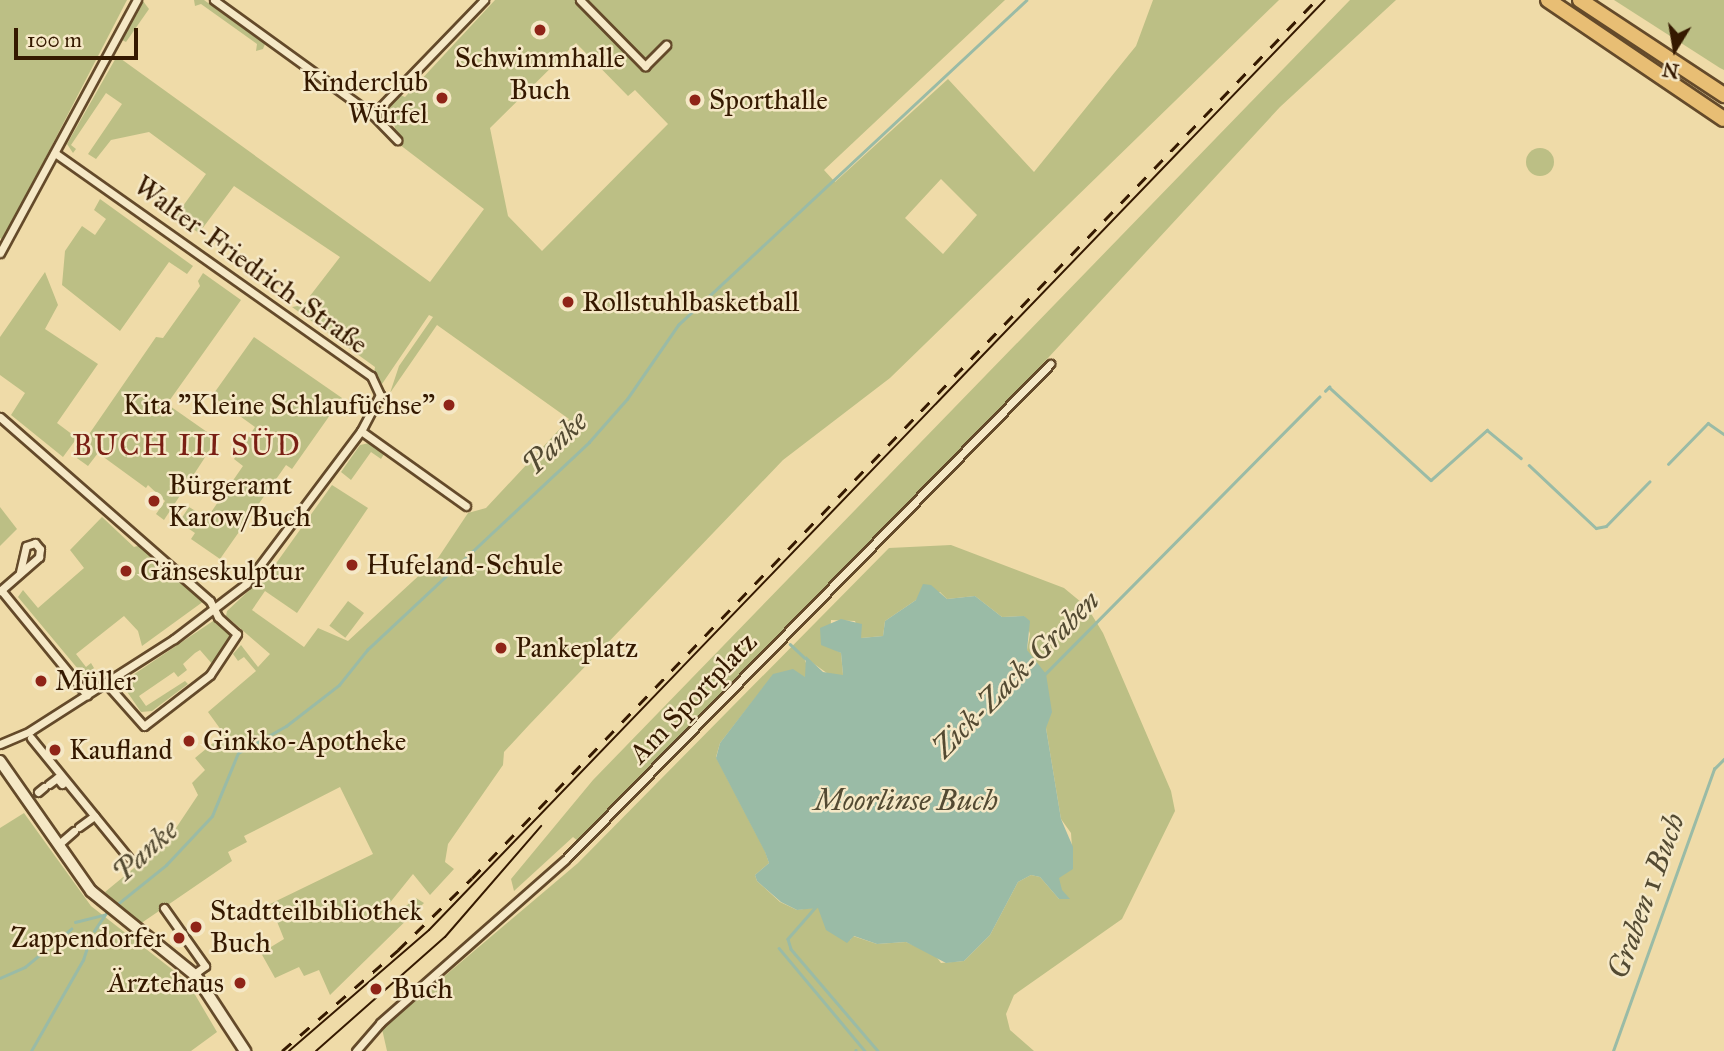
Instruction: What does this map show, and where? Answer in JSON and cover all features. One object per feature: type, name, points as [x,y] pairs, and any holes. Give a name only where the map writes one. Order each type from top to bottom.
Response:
[{"type":"highway","points":[[1548,0],[1724,119]]},
{"type":"highway","points":[[1580,0],[1724,95]]},
{"type":"main road","points":[[0,761],[104,905],[194,974],[218,1006],[243,1051]]},
{"type":"street","points":[[0,253],[137,0]]},
{"type":"street","points":[[214,0],[373,115],[397,140]]},
{"type":"street","points":[[373,115],[484,0]]},
{"type":"street","points":[[580,0],[645,66],[666,45]]},
{"type":"street","name":"Walter-Friedrich-Straße","points":[[0,744],[87,695],[215,610],[262,566],[361,431],[379,401],[379,388],[371,376],[55,153]]},
{"type":"street","name":"Am Sportplatz","points":[[356,1051],[380,1023],[565,860],[1050,364]]},
{"type":"street","points":[[0,417],[37,445],[215,610],[237,634],[210,675],[144,726],[106,683]]},
{"type":"street","points":[[361,431],[466,506]]},
{"type":"street","points":[[20,572],[0,590],[87,695]]},
{"type":"street","points":[[32,738],[128,857]]},
{"type":"street","points":[[44,788],[57,778],[64,786],[68,783]]},
{"type":"street","points":[[59,844],[94,816]]},
{"type":"street","points":[[164,908],[205,967],[194,974]]},
{"type":"green space","points":[[0,0],[127,0],[3,240],[0,238]]},
{"type":"green space","points":[[194,0],[204,0],[265,44],[263,49],[256,51],[257,44],[201,4],[195,6]]},
{"type":"green space","points":[[495,0],[1005,0],[824,170],[835,182],[948,79],[1034,172],[1136,46],[1153,0],[1279,0],[890,378],[783,460],[529,725],[504,752],[503,765],[448,844],[445,862],[454,869],[430,895],[413,874],[380,915],[387,921],[416,898],[424,903],[330,995],[319,970],[304,976],[299,967],[275,978],[261,953],[284,939],[270,904],[373,854],[340,787],[244,836],[247,842],[228,852],[232,861],[140,924],[105,892],[168,840],[198,795],[192,783],[205,770],[195,758],[224,734],[208,712],[256,671],[244,657],[238,661],[233,654],[241,645],[258,667],[270,654],[226,616],[227,611],[272,569],[332,485],[368,508],[297,613],[265,591],[252,610],[304,647],[318,628],[348,641],[438,558],[468,513],[486,508],[569,419],[437,325],[390,393],[399,366],[433,317],[429,315],[382,384],[374,374],[375,367],[292,307],[303,305],[340,257],[234,186],[199,233],[175,217],[206,174],[149,132],[111,140],[96,159],[88,154],[122,104],[106,93],[71,145],[76,149],[73,153],[67,144],[117,56],[430,282],[484,209],[391,138],[395,127],[386,109],[400,95],[405,97]],"holes":[[[576,43],[628,96],[635,90],[668,124],[542,251],[508,216],[490,128]],[[941,179],[977,215],[943,254],[905,218]]]},
{"type":"green space","points":[[1350,0],[1396,0],[1280,107],[1036,371],[578,841],[573,837],[514,891],[511,879],[593,780]]},
{"type":"green space","points":[[1614,0],[1724,0],[1724,70],[1720,68]]},
{"type":"green space","points":[[143,1],[149,9],[126,42],[122,40]]},
{"type":"green space","points":[[1540,148],[1550,152],[1554,162],[1550,172],[1540,176],[1530,172],[1526,162],[1530,152]]},
{"type":"green space","points":[[100,199],[193,266],[187,274],[169,262],[120,331],[62,285],[65,251],[82,226],[95,235],[106,219],[94,210]]},
{"type":"green space","points":[[45,272],[58,305],[45,329],[98,364],[57,423],[77,438],[63,457],[11,415],[25,393],[0,375],[0,337]]},
{"type":"green space","points":[[203,273],[241,300],[167,404],[217,439],[164,520],[156,514],[165,501],[148,485],[146,488],[98,453],[88,466],[74,456],[156,337],[163,338],[200,286],[198,281]]},
{"type":"green space","points":[[254,337],[342,398],[292,469],[286,465],[220,559],[191,539],[195,533],[179,522],[189,507],[207,518],[243,466],[234,459],[255,427],[212,396]]},
{"type":"green space","points":[[369,443],[384,454],[381,459],[371,452],[351,480],[341,472],[360,445]]},
{"type":"green space","points":[[0,507],[17,529],[0,546]]},
{"type":"green space","points":[[102,517],[134,547],[141,545],[204,601],[142,646],[138,631],[124,616],[76,654],[86,667],[91,663],[94,668],[90,671],[94,676],[101,673],[88,681],[18,597],[23,590],[38,608],[84,568],[70,550]]},
{"type":"green space","points":[[951,545],[1064,588],[1087,607],[1103,633],[1171,791],[1175,811],[1122,919],[1014,995],[1006,1014],[1010,1030],[1034,1051],[387,1051],[382,1029],[578,863],[889,548]],"holes":[[[940,592],[947,599],[975,596],[1002,617],[1024,616],[1030,634],[1027,650],[1046,728],[1061,819],[1071,833],[1073,863],[1059,877],[1059,899],[1040,877],[1031,875],[1018,882],[990,935],[964,961],[941,963],[935,955],[906,942],[877,944],[853,936],[850,940],[818,907],[797,910],[780,902],[757,881],[755,875],[769,863],[716,757],[720,743],[774,674],[805,677],[809,670],[803,656],[831,676],[843,675],[841,653],[830,647],[831,620],[855,621],[861,638],[883,636],[885,621],[916,600]]]},
{"type":"green space","points":[[348,601],[364,613],[345,638],[329,626]]},
{"type":"green space","points":[[216,619],[230,635],[213,665],[200,650],[195,653],[183,664],[187,670],[178,677],[174,672],[139,696],[146,706],[185,681],[188,684],[152,711],[141,712],[121,683]]},
{"type":"green space","points":[[24,813],[91,906],[187,981],[217,1032],[191,1051],[0,1051],[0,828]]},
{"type":"water","name":"Moorlinse Buch","points":[[923,584],[931,585],[947,599],[975,596],[1002,617],[1024,616],[1030,621],[1027,650],[1046,674],[1052,712],[1046,728],[1061,819],[1073,847],[1073,869],[1059,878],[1062,890],[1070,899],[1059,899],[1040,877],[1031,875],[1018,882],[990,935],[964,961],[946,963],[906,942],[877,944],[854,936],[847,943],[826,930],[818,908],[797,910],[781,902],[757,881],[755,875],[769,863],[716,758],[720,743],[773,674],[793,669],[805,677],[806,656],[823,672],[843,675],[841,653],[821,645],[820,628],[841,619],[862,624],[861,638],[883,636],[885,621],[916,600]]},
{"type":"waterway","name":"Panke","points":[[114,907],[166,865],[212,816],[238,753],[286,726],[339,685],[367,650],[589,442],[627,399],[678,325],[1026,0]]},
{"type":"waterway","name":"Zick-Zack-Graben","points":[[1325,391],[1329,387],[1431,480],[1487,430],[1521,458]]},
{"type":"waterway","name":"Zick-Zack-Graben","points":[[1045,674],[1319,397]]},
{"type":"waterway","name":"Zick-Zack-Graben","points":[[1668,464],[1708,423],[1724,434]]},
{"type":"waterway","name":"Zick-Zack-Graben","points":[[1529,465],[1596,528],[1606,526],[1649,482]]},
{"type":"waterway","points":[[790,644],[805,658]]},
{"type":"waterway","name":"Graben 1 Buch","points":[[1613,1051],[1714,769],[1724,759]]},
{"type":"waterway","name":"Zick-Zack-Graben","points":[[817,906],[788,939],[791,949],[878,1051]]},
{"type":"waterway","name":"Panke","points":[[94,931],[106,913]]},
{"type":"waterway","points":[[75,922],[103,915]]},
{"type":"waterway","points":[[0,978],[25,967],[71,929]]},
{"type":"waterway","name":"Panke","points":[[31,1051],[83,960],[90,938]]},
{"type":"waterway","points":[[779,948],[865,1051]]},
{"type":"tram line","points":[[289,1051],[429,930],[1325,0]]},
{"type":"tram line","points":[[316,1051],[445,937],[541,826]]},
{"type":"railway","points":[[282,1051],[398,950],[472,878],[1316,0]]},
{"type":"place","name":"Schwimmhalle Buch","points":[[540,30]]},
{"type":"place","name":"Kinderclub Würfel","points":[[442,98]]},
{"type":"place","name":"Sporthalle","points":[[695,100]]},
{"type":"place","name":"Rollstuhlbasketball","points":[[568,302]]},
{"type":"place","name":"Kita \"Kleine Schlaufüchse\"","points":[[449,405]]},
{"type":"place","name":"Bürgeramt Karow/Buch","points":[[154,501]]},
{"type":"place","name":"Hufeland-Schule","points":[[352,565]]},
{"type":"place","name":"Gänseskulptur","points":[[126,571]]},
{"type":"place","name":"Pankeplatz","points":[[501,648]]},
{"type":"place","name":"Müller","points":[[41,681]]},
{"type":"place","name":"Ginkko-Apotheke","points":[[189,741]]},
{"type":"place","name":"Kaufland","points":[[55,750]]},
{"type":"place","name":"Stadtteilbibliothek Buch","points":[[196,927]]},
{"type":"place","name":"Zappendorfer","points":[[179,938]]},
{"type":"place","name":"Ärztehaus","points":[[240,983]]},
{"type":"place","name":"Buch","points":[[376,989]]},
{"type":"district","name":"BUCH III SÜD","points":[[187,445]]}]
